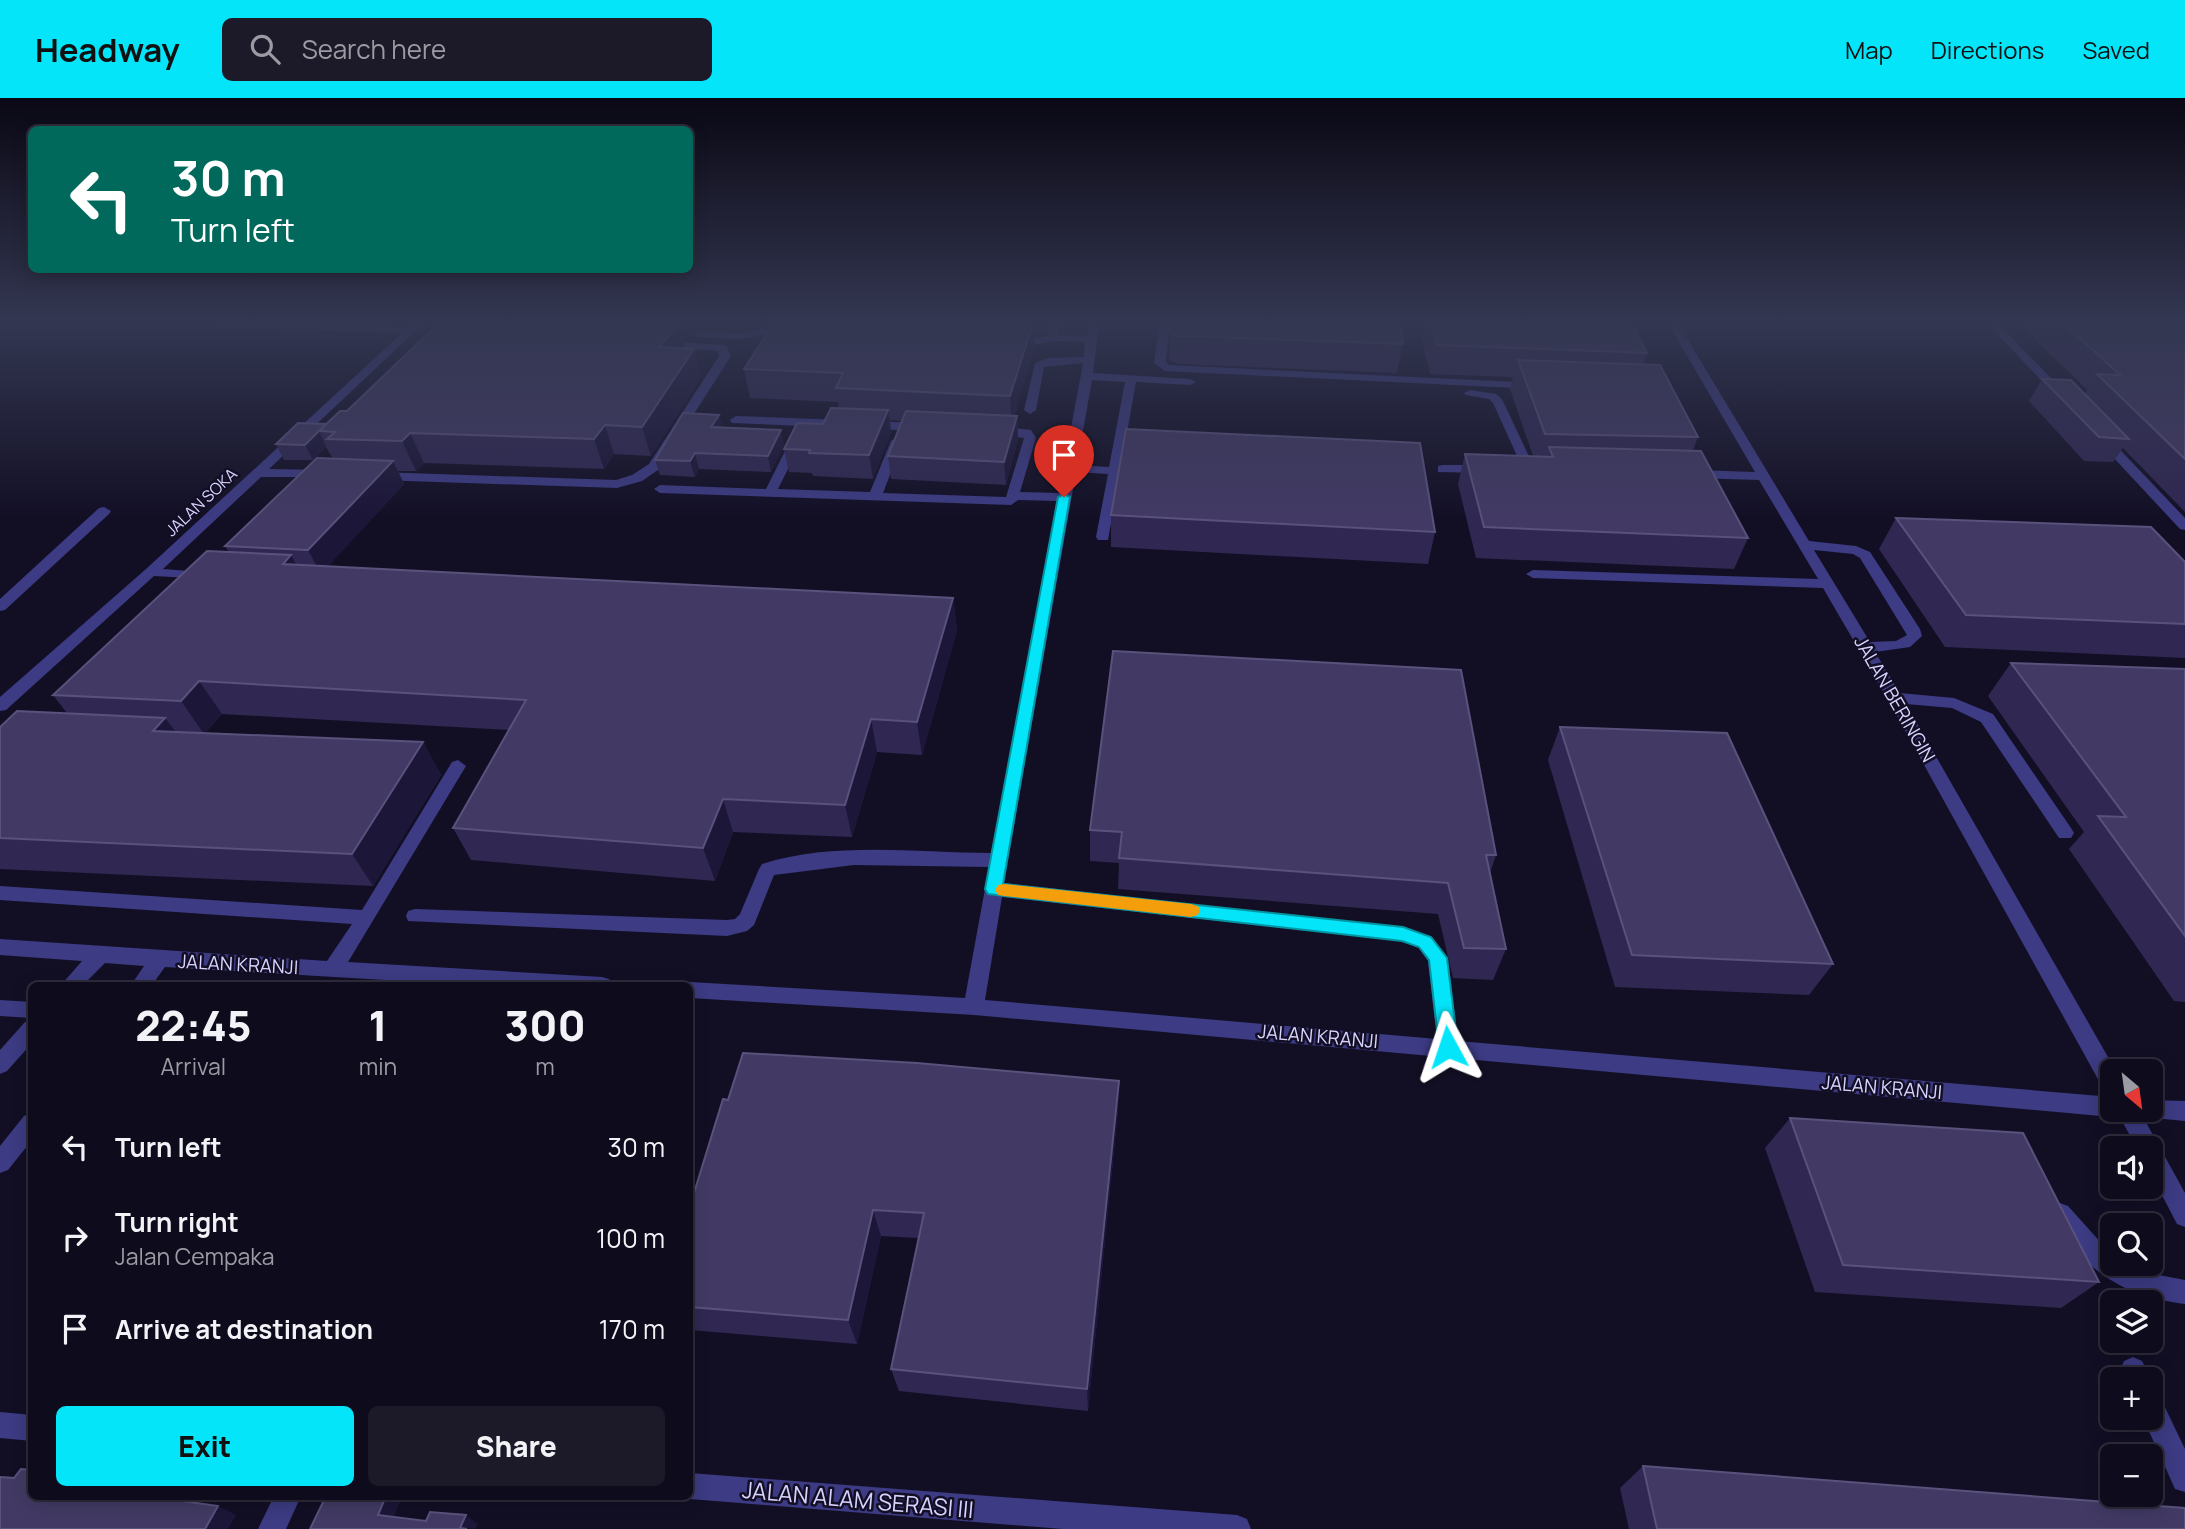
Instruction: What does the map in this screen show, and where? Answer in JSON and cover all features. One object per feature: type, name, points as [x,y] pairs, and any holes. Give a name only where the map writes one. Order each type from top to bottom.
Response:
[{"type":"street","name":"JALAN SOKA","points":[[0,706],[7,693],[151,572],[352,387]]},
{"type":"street","points":[[366,475],[617,484],[637,478],[654,467],[705,387]]},
{"type":"street","points":[[1030,410],[1036,387]]},
{"type":"street","points":[[974,1007],[1064,497],[1087,387]]},
{"type":"street","points":[[1103,537],[1130,387]]},
{"type":"street","points":[[1296,387],[1492,396],[1499,401],[1529,470]]},
{"type":"street","name":"JALAN BERINGIN","points":[[1710,387],[1895,698],[2100,1062]]},
{"type":"street","points":[[2053,387],[2073,408]]},
{"type":"street","points":[[736,420],[928,427]]},
{"type":"street","points":[[772,491],[804,423]]},
{"type":"street","points":[[875,496],[903,426]]},
{"type":"street","points":[[2092,428],[2185,526]]},
{"type":"street","points":[[660,489],[1012,500],[1030,438],[1027,433],[979,430]]},
{"type":"street","points":[[311,473],[321,463]]},
{"type":"street","points":[[1070,468],[1115,471]]},
{"type":"street","points":[[1680,474],[1698,468],[1763,476]]},
{"type":"street","points":[[1442,469],[1492,469]]},
{"type":"street","points":[[258,473],[338,474]]},
{"type":"street","points":[[1014,496],[1064,497]]},
{"type":"street","points":[[0,607],[104,511]]},
{"type":"street","points":[[1805,545],[1856,550],[1865,555],[1913,629],[1914,636],[1909,642],[1895,647],[1865,647]]},
{"type":"street","points":[[151,572],[213,573]]},
{"type":"street","points":[[1533,574],[1828,584]]},
{"type":"street","points":[[1895,698],[1955,702],[1973,708],[1987,718],[2065,833]]},
{"type":"street","points":[[332,970],[367,918],[458,766]]},
{"type":"street","points":[[415,916],[727,928],[743,925],[750,918],[760,884],[768,869],[783,865],[866,857],[999,860]]},
{"type":"street","points":[[994,889],[1392,933],[1414,938],[1425,942],[1438,958],[1448,1047]]},
{"type":"street","points":[[0,893],[367,918]]},
{"type":"street","name":"JALAN KRANJI","points":[[0,947],[548,982]]},
{"type":"street","points":[[74,982],[101,954]]},
{"type":"street","points":[[144,982],[160,959]]},
{"type":"street","name":"JALAN KRANJI","points":[[693,990],[974,1007],[2100,1106]]},
{"type":"street","points":[[0,1007],[28,1010]]},
{"type":"street","points":[[0,1065],[28,1033]]},
{"type":"street","points":[[2163,1110],[2185,1111]]},
{"type":"street","points":[[0,1163],[28,1129]]},
{"type":"street","points":[[2163,1175],[2185,1216]]},
{"type":"street","points":[[2045,1193],[2102,1263],[2129,1281],[2185,1292]]},
{"type":"street","points":[[0,1425],[28,1428]]},
{"type":"street","points":[[2162,1430],[2185,1479]]},
{"type":"street","name":"JALAN ALAM SERASI III","points":[[693,1486],[1237,1529]]},
{"type":"street","points":[[272,1529],[286,1500]]},
{"type":"building","points":[[372,387],[669,387],[642,427],[605,425],[594,439],[410,433],[402,441],[327,439],[335,432],[319,431],[340,411],[347,411]]},
{"type":"building","points":[[837,387],[1013,387],[1010,396]]},
{"type":"building","points":[[1528,387],[1671,387],[1698,437],[1545,434]]},
{"type":"building","points":[[2050,387],[2078,387],[2129,439],[2099,437]]},
{"type":"building","points":[[2110,387],[2185,387],[2185,459]]},
{"type":"building","points":[[831,408],[888,410],[869,455],[809,453],[810,450],[784,449],[797,423],[823,424]]},
{"type":"building","points":[[906,411],[1017,416],[1004,462],[888,456]]},
{"type":"building","points":[[683,413],[719,415],[711,427],[781,430],[768,456],[695,453],[690,461],[655,460]]},
{"type":"building","points":[[298,423],[326,424],[305,445],[276,444]]},
{"type":"building","points":[[1126,429],[1420,443],[1435,532],[1111,515]]},
{"type":"building","points":[[1549,447],[1701,451],[1748,538],[1484,527],[1465,454],[1553,457]]},
{"type":"building","points":[[317,458],[393,461],[308,550],[225,546]]},
{"type":"building","points":[[1896,518],[2151,527],[2185,562],[2185,624],[1966,615]]},
{"type":"building","points":[[207,551],[291,555],[283,564],[953,598],[917,722],[871,719],[845,805],[723,799],[703,848],[453,828],[526,700],[199,681],[181,701],[53,695]]},
{"type":"building","points":[[1113,651],[1461,670],[1496,855],[1486,855],[1506,949],[1464,948],[1448,883],[1119,858],[1122,832],[1090,830]]},
{"type":"building","points":[[2011,663],[2185,669],[2185,936],[2098,816],[2126,817]]},
{"type":"building","points":[[17,711],[165,718],[153,731],[423,742],[352,854],[0,838],[0,727]]},
{"type":"building","points":[[1560,727],[1727,733],[1833,964],[1632,955]]},
{"type":"building","points":[[743,1053],[917,1063],[1119,1081],[1087,1389],[891,1369],[924,1213],[873,1210],[848,1320],[693,1307],[693,1196],[723,1099],[728,1100]]},
{"type":"building","points":[[1790,1118],[2023,1133],[2099,1282],[1843,1265]]},
{"type":"building","points":[[1643,1466],[2100,1501],[2100,1507],[2185,1508],[2185,1529],[1657,1529]]},
{"type":"building","points":[[21,1469],[28,1470],[28,1500],[175,1500],[218,1506],[205,1529],[0,1529],[0,1477],[14,1478]]},
{"type":"building","points":[[324,1500],[384,1500],[378,1515],[426,1521],[430,1512],[466,1515],[460,1528],[467,1529],[310,1529]]},
{"type":"slow traffic","points":[[1004,890],[1191,910]]},
{"type":"route","points":[[1064,497],[994,889],[1403,934],[1425,942],[1438,958],[1448,1047]]}]
